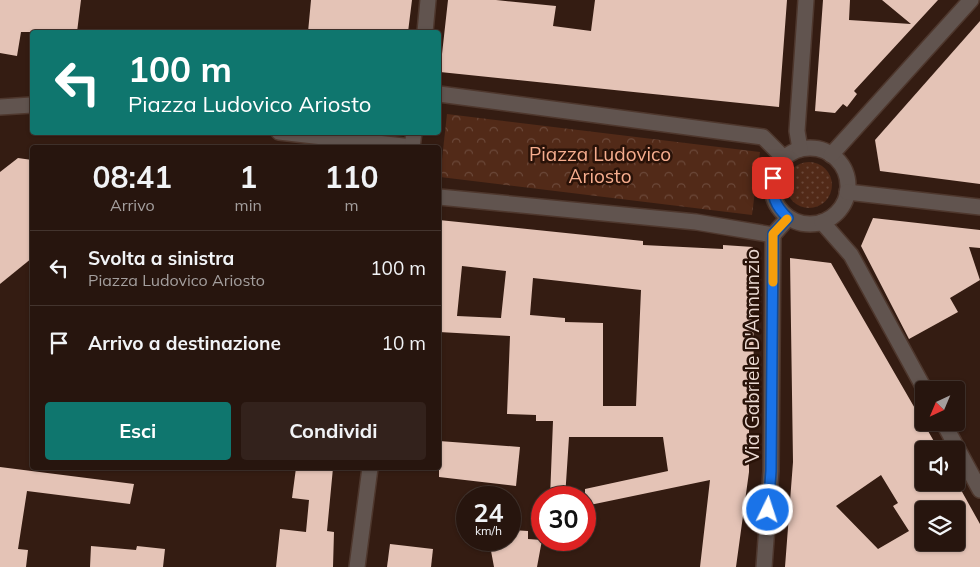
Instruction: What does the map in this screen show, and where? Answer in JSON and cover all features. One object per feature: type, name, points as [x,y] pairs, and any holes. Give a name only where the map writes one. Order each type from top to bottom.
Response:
[{"type":"street","points":[[425,30],[428,0]]},
{"type":"street","points":[[800,149],[797,131],[806,0]]},
{"type":"street","points":[[831,155],[970,0]]},
{"type":"street","points":[[441,94],[763,136],[784,158]]},
{"type":"street","points":[[0,107],[30,105]]},
{"type":"street","points":[[305,135],[394,145]]},
{"type":"street","points":[[800,149],[816,149],[831,155],[845,172],[847,192],[839,211],[822,222],[810,224],[798,223],[788,218],[774,200],[772,189],[775,172],[784,158],[800,149]]},
{"type":"street","points":[[847,192],[980,207]]},
{"type":"street","points":[[441,197],[696,222],[773,234],[788,218]]},
{"type":"street","points":[[822,222],[851,255],[920,381]]},
{"type":"street","name":"Via Gabriele D'Annunzio","points":[[764,567],[771,471],[773,234]]},
{"type":"street","points":[[948,431],[980,490]]},
{"type":"street","points":[[357,567],[370,470]]},
{"type":"green space","name":"Piazza Ludovico Ariosto","points":[[447,114],[760,152],[752,215],[441,177]]},
{"type":"green space","points":[[809,162],[822,166],[828,172],[832,185],[828,198],[822,204],[809,208],[796,204],[790,198],[786,185],[790,172],[796,166]]},
{"type":"building","points":[[0,0],[81,0],[77,30],[30,30],[30,32],[21,32],[17,56],[0,53]]},
{"type":"building","points":[[311,0],[412,0],[408,30],[308,30]]},
{"type":"building","points":[[448,0],[496,0],[556,6],[553,26],[591,31],[595,0],[787,0],[779,107],[441,72]]},
{"type":"building","points":[[823,0],[850,0],[849,20],[911,24],[882,0],[938,0],[854,91],[857,94],[847,107],[843,104],[835,113],[815,111]]},
{"type":"building","points":[[980,21],[980,184],[880,171],[875,140]]},
{"type":"building","points":[[18,158],[30,160],[30,260],[0,284],[0,172]]},
{"type":"building","points":[[873,218],[980,230],[980,248],[969,247],[980,280],[950,298],[958,312],[909,339],[861,246]]},
{"type":"building","points":[[441,220],[643,241],[643,245],[723,249],[723,245],[753,247],[754,420],[749,420],[749,472],[736,567],[700,567],[710,480],[596,504],[596,487],[668,471],[663,437],[569,437],[566,486],[550,486],[553,421],[536,421],[536,415],[507,414],[510,336],[441,332]],"holes":[[[462,266],[506,271],[501,318],[457,316]],[[533,278],[641,290],[636,406],[603,406],[603,323],[565,322],[565,318],[530,315]]]},
{"type":"building","points":[[790,258],[831,263],[915,408],[915,431],[928,431],[934,441],[915,441],[915,491],[962,491],[980,524],[980,567],[785,567],[793,462]],"holes":[[[881,475],[898,503],[893,506],[909,531],[878,549],[836,506]]]},
{"type":"building","points":[[441,441],[520,447],[516,486],[439,477],[439,470],[441,470]]},
{"type":"building","points":[[0,467],[134,484],[130,504],[27,491],[18,549],[28,550],[26,567],[0,567]]},
{"type":"building","points":[[296,470],[333,470],[327,531],[334,532],[333,567],[276,567],[280,529],[306,532],[309,500],[292,498]]},
{"type":"building","points":[[521,531],[528,531],[528,539],[531,539],[531,551],[540,551],[537,567],[494,567],[491,551],[521,551]]},
{"type":"building","points":[[390,544],[433,549],[431,567],[387,567]]},
{"type":"building","points":[[91,546],[136,550],[137,546],[165,549],[163,567],[90,567]]},
{"type":"slow traffic","points":[[773,282],[773,234],[787,219]]},
{"type":"route","points":[[768,510],[771,471],[773,234],[788,218],[774,200],[773,178]]}]
